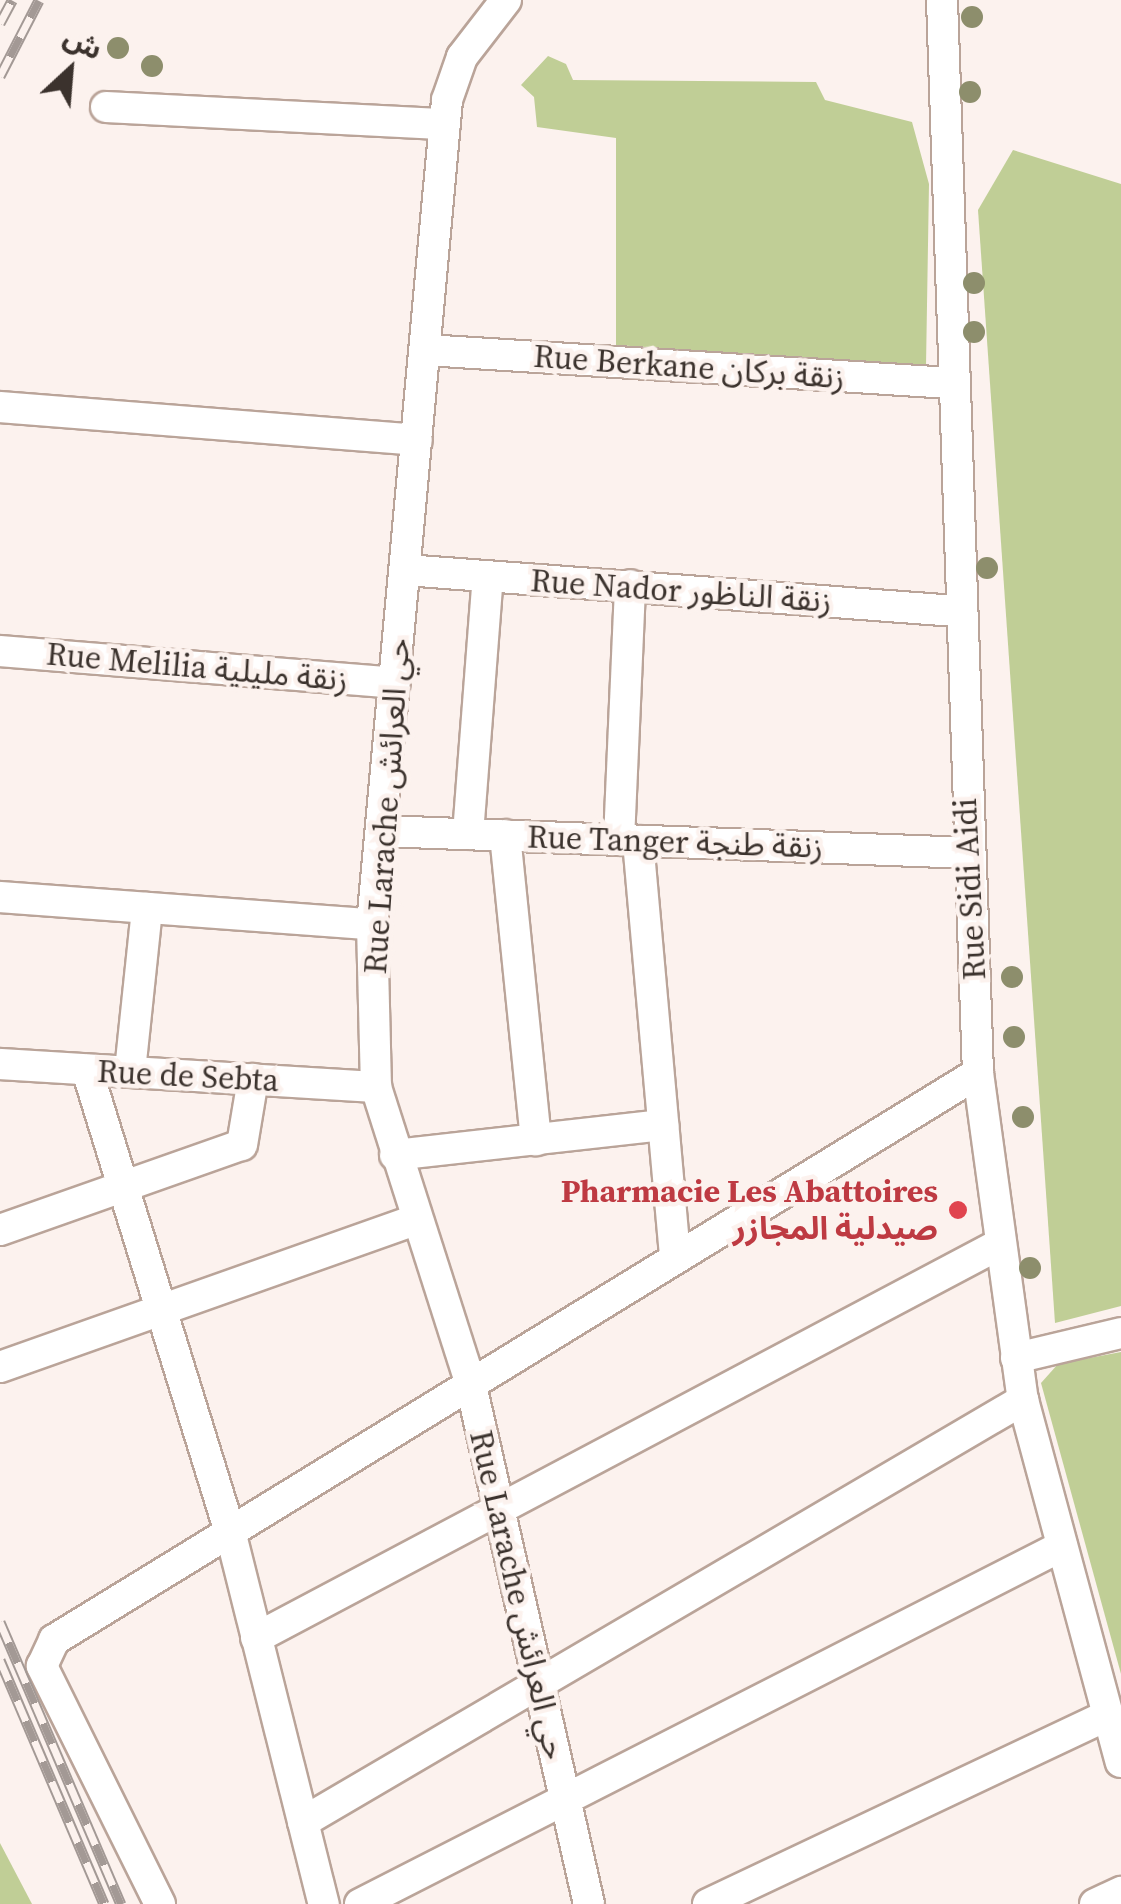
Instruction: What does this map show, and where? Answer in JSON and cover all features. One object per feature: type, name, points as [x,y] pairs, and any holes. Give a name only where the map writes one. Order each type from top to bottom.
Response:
[{"type":"street","name":"Rue Larache حي العرائش","points":[[506,0],[462,57],[445,124],[372,924],[376,1087],[415,1220],[470,1381],[588,1904]]},
{"type":"street","name":"Rue Sidi Aidi","points":[[942,0],[956,611],[978,1073],[998,1244],[1024,1400],[1121,1762]]},
{"type":"street","points":[[106,107],[445,124]]},
{"type":"street","name":"Rue Berkane زنقة بركان","points":[[426,350],[952,383]]},
{"type":"street","points":[[0,407],[417,440]]},
{"type":"street","name":"Rue Nador زنقة الناظور","points":[[406,570],[956,611]]},
{"type":"street","points":[[468,834],[488,577]]},
{"type":"street","points":[[630,585],[628,841],[675,1255]]},
{"type":"street","name":"Rue Melilia زنقة مليلية","points":[[0,650],[395,684]]},
{"type":"street","name":"Rue Tanger زنقة طنجة","points":[[381,831],[969,853]]},
{"type":"street","points":[[506,835],[536,1140]]},
{"type":"street","points":[[0,896],[372,924]]},
{"type":"street","points":[[130,1071],[147,908]]},
{"type":"street","name":"Rue de Sebta","points":[[0,1064],[376,1087]]},
{"type":"street","points":[[87,1070],[164,1308],[231,1535],[324,1904]]},
{"type":"street","points":[[160,1904],[42,1657],[54,1640],[231,1535],[675,1255],[978,1073]]},
{"type":"street","points":[[0,1230],[242,1146],[253,1079]]},
{"type":"street","points":[[395,1154],[663,1125]]},
{"type":"street","points":[[0,1367],[415,1220]]},
{"type":"street","points":[[256,1638],[998,1244]]},
{"type":"street","points":[[1016,1358],[1121,1332]]},
{"type":"street","points":[[303,1822],[1024,1400]]},
{"type":"street","points":[[360,1904],[566,1804],[1062,1546]]},
{"type":"street","points":[[708,1904],[1106,1716]]},
{"type":"street","points":[[1094,1904],[1121,1892]]},
{"type":"green space","points":[[548,56],[566,64],[573,80],[816,82],[825,100],[912,122],[929,184],[926,366],[616,345],[616,138],[537,127],[534,97],[521,85]]},
{"type":"green space","points":[[1013,150],[1121,184],[1121,1306],[1055,1323],[978,210]]},
{"type":"green space","points":[[1121,1352],[1121,1674],[1041,1383],[1058,1364]]},
{"type":"green space","points":[[0,1843],[32,1904],[0,1904]]},
{"type":"railway","points":[[0,23],[12,0]]},
{"type":"railway","points":[[0,76],[39,0]]},
{"type":"railway","points":[[0,1622],[121,1904]]},
{"type":"railway","points":[[0,1660],[104,1904]]},
{"type":"place","name":"Pharmacie Les Abattoires صيدلية المجازر","points":[[958,1210]]}]
